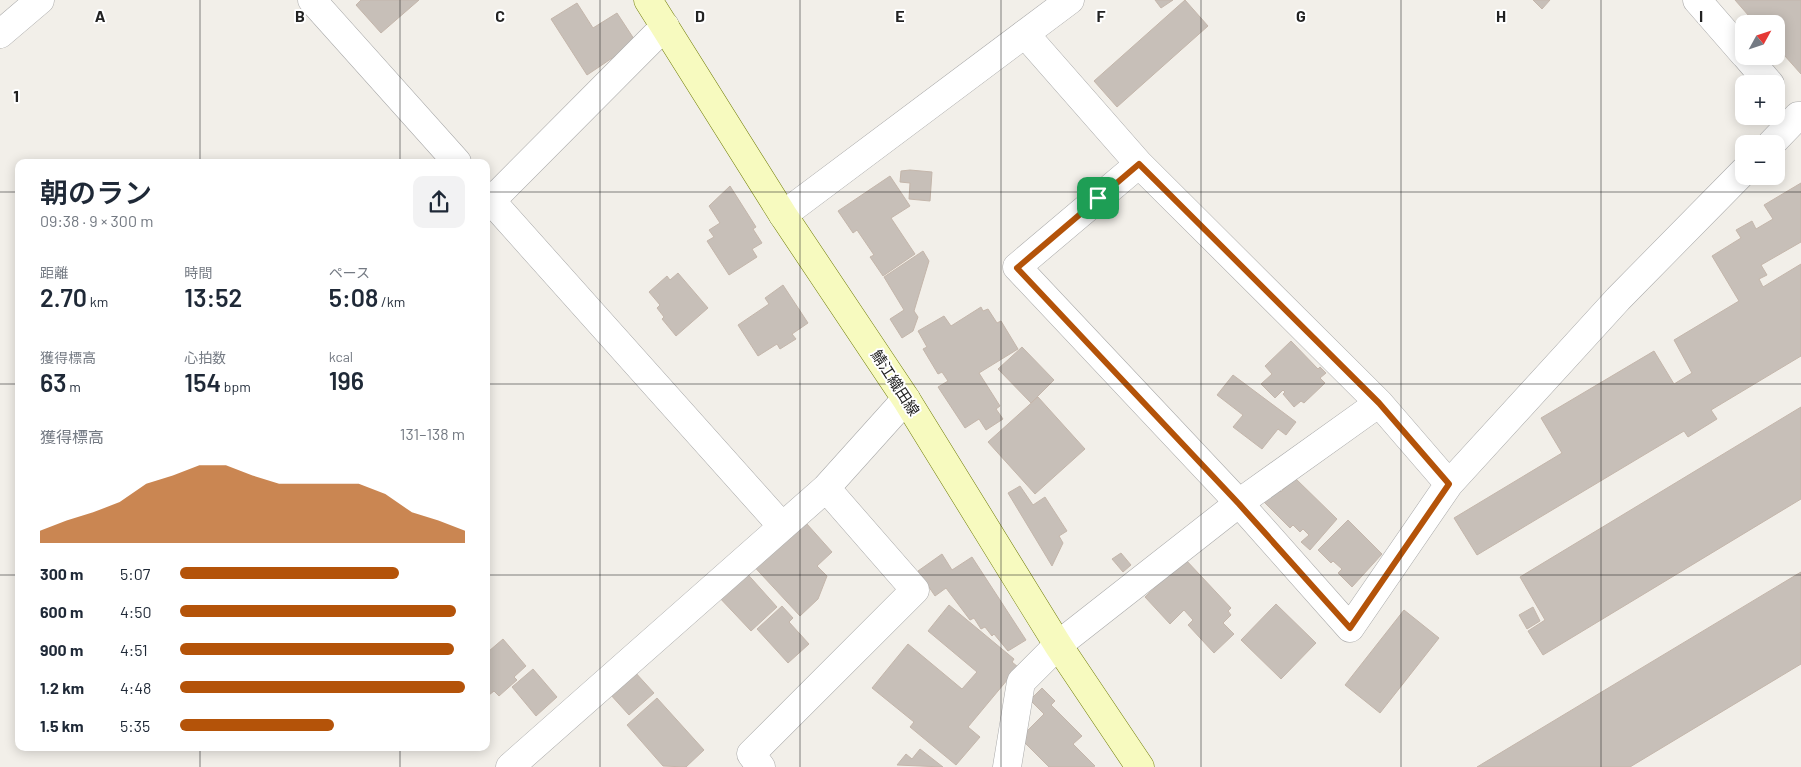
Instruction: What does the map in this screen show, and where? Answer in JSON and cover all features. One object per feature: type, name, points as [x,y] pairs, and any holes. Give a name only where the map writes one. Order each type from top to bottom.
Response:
[{"type":"main road","name":"鯖江織田線","points":[[648,0],[783,215],[906,399],[1058,645],[1140,767]]},
{"type":"street","points":[[0,34],[40,0]]},
{"type":"street","points":[[312,0],[454,159]]},
{"type":"street","points":[[783,215],[1070,0]]},
{"type":"street","points":[[1697,0],[1735,44]]},
{"type":"street","points":[[490,197],[665,26]]},
{"type":"street","points":[[1025,34],[1139,164],[1379,403],[1449,484]]},
{"type":"street","points":[[1754,65],[1762,75]]},
{"type":"street","points":[[1780,135],[1800,116],[1785,100]]},
{"type":"street","points":[[1139,164],[1017,268],[1239,504],[1350,628],[1449,484],[1618,299],[1735,180]]},
{"type":"street","points":[[490,199],[781,525]]},
{"type":"street","points":[[510,767],[781,525],[826,488],[906,399]]},
{"type":"street","points":[[1007,767],[1021,682],[1058,645],[1239,504],[1379,403]]},
{"type":"street","points":[[761,767],[751,754],[915,590],[826,488]]},
{"type":"building","points":[[361,0],[419,0],[381,33],[356,5]]},
{"type":"building","points":[[1155,0],[1173,0],[1161,8]]},
{"type":"building","points":[[1185,0],[1208,26],[1117,107],[1094,81]]},
{"type":"building","points":[[1533,0],[1550,0],[1542,9]]},
{"type":"building","points":[[1735,0],[1801,0],[1801,74],[1785,56],[1785,15],[1748,15]]},
{"type":"building","points":[[577,3],[593,28],[617,13],[636,42],[587,75],[551,19]]},
{"type":"building","points":[[901,171],[932,172],[930,201],[909,199],[910,183],[900,182]]},
{"type":"building","points":[[890,176],[910,206],[891,218],[915,254],[883,276],[870,257],[874,255],[857,230],[853,233],[838,211]]},
{"type":"building","points":[[1801,183],[1801,242],[1761,265],[1767,275],[1759,279],[1763,287],[1801,264],[1801,356],[1711,410],[1717,419],[1688,437],[1684,431],[1477,555],[1454,518],[1562,453],[1541,418],[1654,351],[1674,384],[1692,373],[1674,340],[1739,301],[1712,256],[1741,238],[1736,230],[1752,221],[1756,229],[1773,219],[1764,205]]},
{"type":"building","points":[[730,186],[756,227],[753,229],[762,243],[752,249],[757,257],[729,275],[707,241],[714,237],[709,230],[720,223],[709,206]]},
{"type":"building","points":[[923,251],[929,261],[914,311],[918,317],[913,331],[902,338],[890,319],[904,310],[884,277]]},
{"type":"building","points":[[678,273],[708,308],[676,336],[662,319],[664,317],[657,308],[660,305],[649,292],[667,276],[670,280]]},
{"type":"building","points":[[783,285],[808,323],[792,334],[796,339],[780,349],[777,344],[758,356],[738,325],[769,304],[765,298]]},
{"type":"building","points":[[981,307],[983,311],[988,309],[997,323],[1001,321],[1018,349],[979,373],[1000,406],[996,409],[1003,419],[986,430],[979,419],[965,428],[938,387],[948,381],[942,372],[938,374],[923,349],[927,347],[918,331],[944,316],[951,326]]},
{"type":"building","points":[[1291,341],[1318,369],[1320,367],[1326,373],[1320,378],[1325,383],[1304,403],[1301,401],[1294,407],[1283,394],[1285,392],[1283,390],[1275,398],[1261,384],[1272,374],[1265,366]]},
{"type":"building","points":[[1022,347],[1054,380],[1031,403],[998,369]]},
{"type":"building","points":[[1233,375],[1296,422],[1286,435],[1278,429],[1262,449],[1233,427],[1243,415],[1217,395]]},
{"type":"building","points":[[1038,397],[1085,449],[1035,494],[988,442]]},
{"type":"building","points":[[1801,407],[1801,499],[1543,655],[1528,631],[1545,620],[1520,577]]},
{"type":"building","points":[[1295,478],[1337,519],[1310,550],[1301,542],[1309,535],[1303,529],[1300,532],[1293,525],[1290,528],[1261,499],[1274,485],[1281,492]]},
{"type":"building","points":[[1020,486],[1033,505],[1045,497],[1067,531],[1059,536],[1063,543],[1052,566],[1008,493]]},
{"type":"building","points":[[798,514],[832,552],[817,566],[827,576],[818,599],[800,616],[748,560]]},
{"type":"building","points":[[1348,520],[1382,554],[1352,587],[1338,573],[1342,569],[1333,561],[1331,563],[1318,550]]},
{"type":"building","points":[[1121,553],[1131,565],[1123,572],[1112,559]]},
{"type":"building","points":[[942,554],[952,570],[972,557],[1026,640],[1008,651],[994,634],[992,636],[985,627],[981,629],[974,618],[970,620],[946,588],[935,596],[918,571]]},
{"type":"building","points":[[1185,559],[1231,608],[1228,611],[1231,615],[1223,623],[1234,634],[1214,653],[1188,625],[1193,620],[1184,610],[1170,624],[1145,597]]},
{"type":"building","points":[[743,569],[777,607],[751,631],[716,594]]},
{"type":"building","points":[[1801,572],[1801,664],[1630,767],[1477,767]]},
{"type":"building","points":[[1276,604],[1316,643],[1281,679],[1241,640]]},
{"type":"building","points":[[949,605],[1014,659],[1012,662],[1018,667],[968,727],[980,737],[956,765],[910,727],[914,722],[872,688],[908,644],[962,689],[977,672],[928,631]]},
{"type":"building","points":[[782,606],[793,618],[789,622],[809,644],[788,663],[757,629]]},
{"type":"building","points":[[1533,607],[1540,621],[1527,629],[1519,615]]},
{"type":"building","points":[[1404,610],[1439,638],[1380,713],[1345,685]]},
{"type":"building","points":[[503,639],[526,666],[514,677],[517,680],[499,696],[494,691],[490,694],[490,650]]},
{"type":"building","points":[[533,669],[557,697],[536,716],[512,687]]},
{"type":"building","points":[[634,671],[654,693],[629,715],[609,693]]},
{"type":"building","points":[[1042,688],[1055,701],[1051,705],[1082,736],[1073,744],[1095,766],[1049,767],[1020,738],[1044,714],[1030,700]]},
{"type":"building","points":[[657,698],[704,750],[686,767],[663,766],[627,725]]},
{"type":"building","points":[[920,749],[943,767],[897,765],[906,754],[912,759]]},
{"type":"route","points":[[1139,164],[1379,403],[1449,484],[1350,628],[1239,504],[1017,268],[1098,198],[1139,164]]}]
